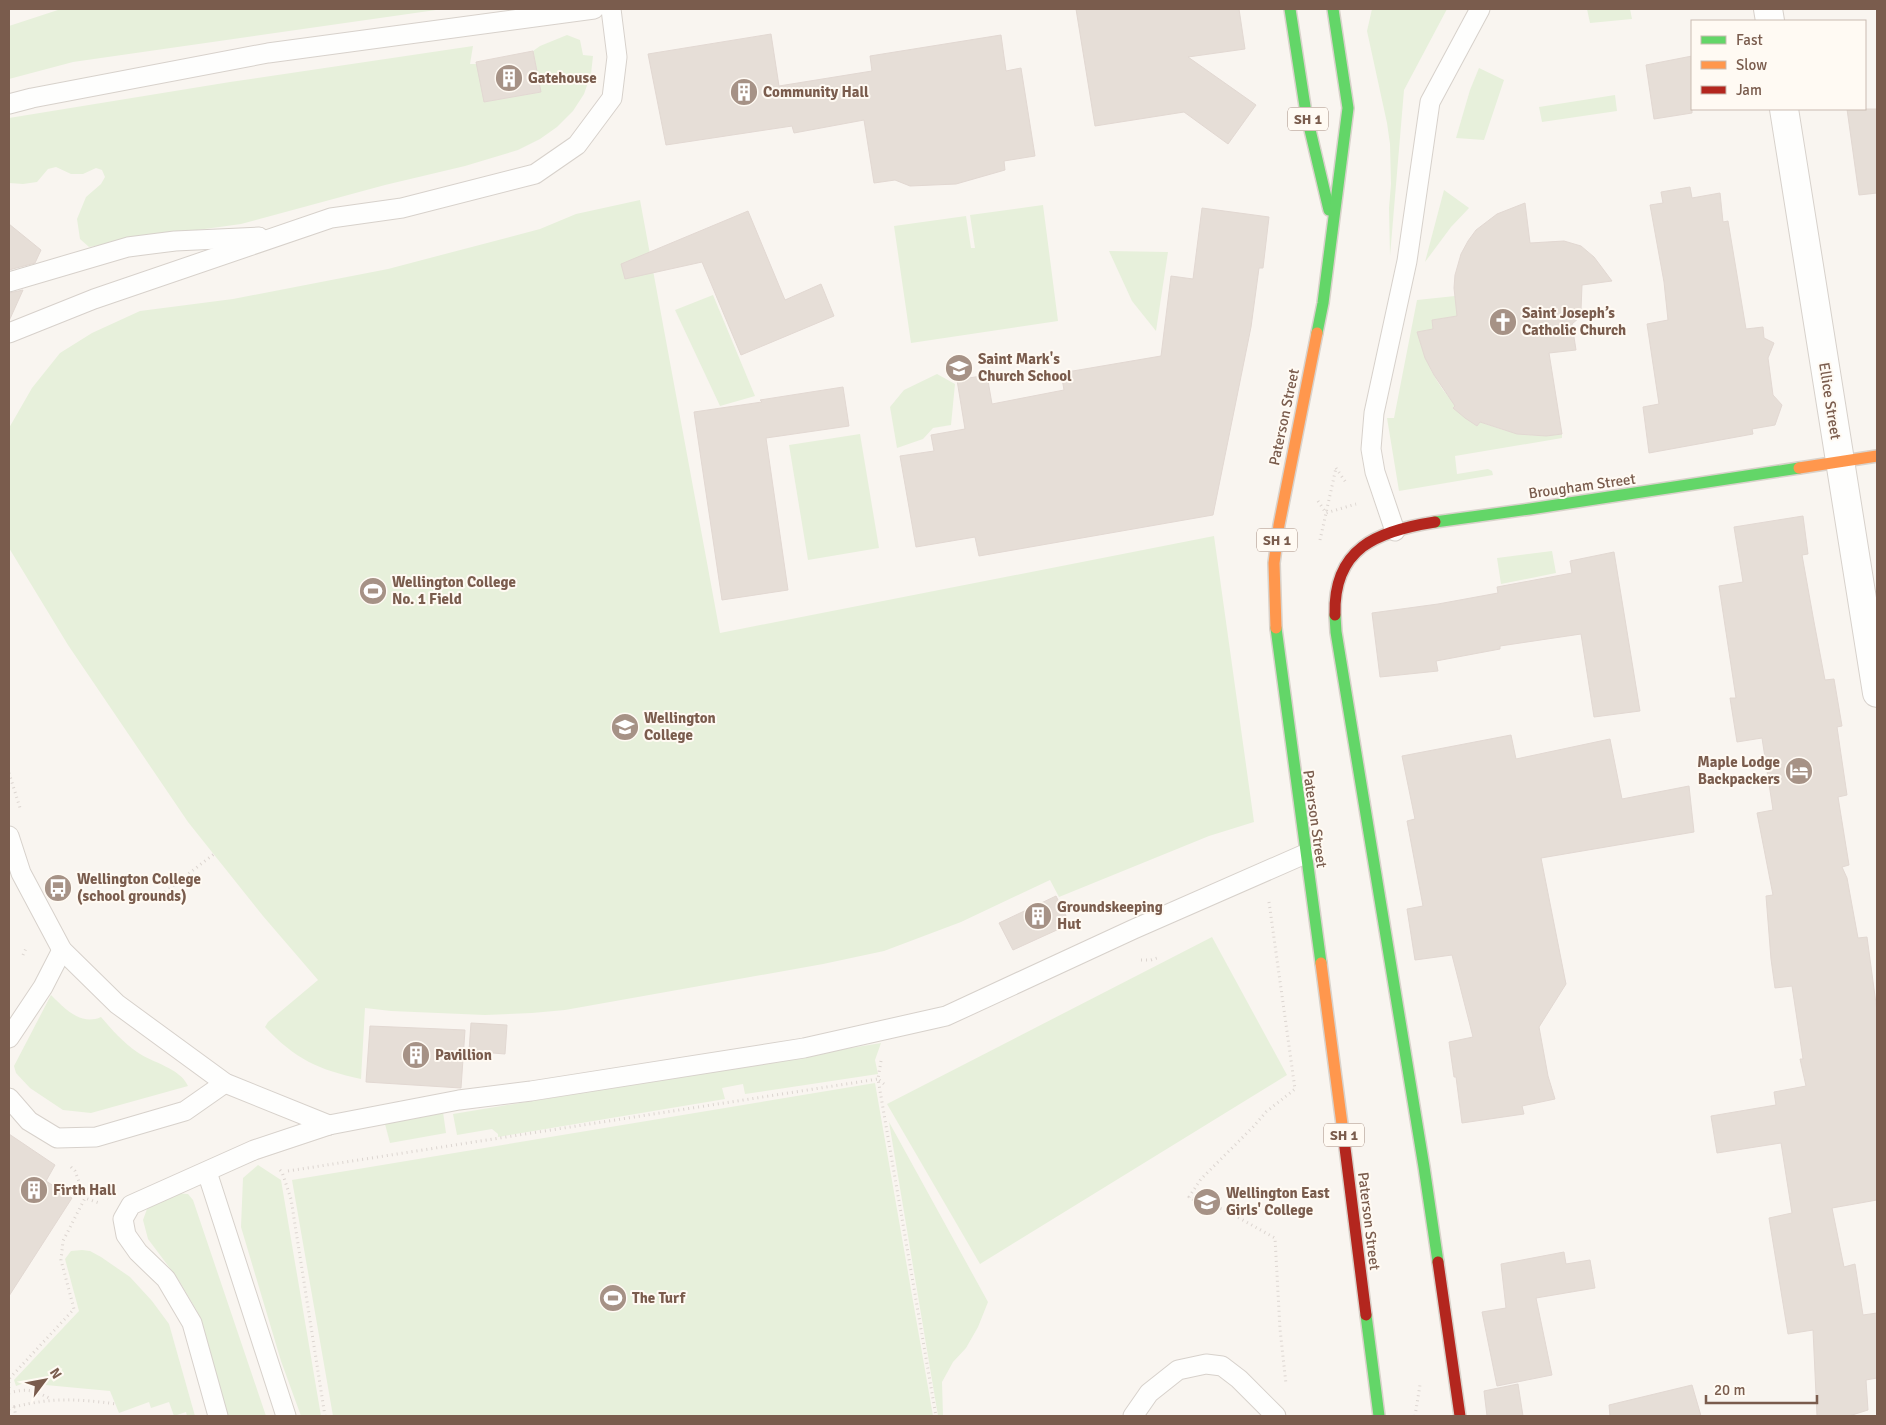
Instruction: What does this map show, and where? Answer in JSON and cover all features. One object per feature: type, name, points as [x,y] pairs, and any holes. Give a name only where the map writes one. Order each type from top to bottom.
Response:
[{"type":"main road","name":"Paterson Street","points":[[1290,9],[1306,113],[1333,228]]},
{"type":"main road","name":"Paterson Street","points":[[1334,9],[1334,23],[1348,108],[1323,303],[1279,525],[1274,563],[1275,621],[1343,1129],[1379,1416]]},
{"type":"main road","name":"Brougham Street","points":[[1460,1416],[1424,1167],[1343,675],[1334,607],[1338,580],[1345,565],[1356,552],[1370,542],[1395,531],[1426,524],[1877,456]]},
{"type":"street","name":"Ellice Street","points":[[1784,110],[1839,462],[1871,607],[1877,693]]},
{"type":"lane","points":[[9,104],[268,53],[594,9]]},
{"type":"lane","points":[[9,333],[94,299],[331,218],[402,208],[535,174],[577,145],[612,98],[617,57],[611,9]]},
{"type":"lane","points":[[1395,531],[1375,472],[1371,449],[1374,414],[1407,262],[1430,102],[1480,9]]},
{"type":"lane","points":[[9,282],[128,246],[213,238],[275,237]]},
{"type":"lane","points":[[9,836],[21,873],[62,950],[117,1004],[225,1084],[329,1125]]},
{"type":"lane","points":[[218,1416],[192,1323],[166,1279],[138,1252],[126,1234],[123,1219],[131,1205],[154,1193],[207,1172],[254,1150],[329,1125],[460,1100],[531,1091],[804,1048],[946,1016],[1134,929],[1305,854]]},
{"type":"lane","points":[[9,1038],[43,987],[62,950]]},
{"type":"lane","points":[[9,1098],[29,1122],[57,1138],[96,1137],[184,1111],[225,1084]]},
{"type":"lane","points":[[207,1172],[286,1416]]},
{"type":"lane","points":[[1134,1416],[1148,1393],[1178,1370],[1206,1364],[1222,1366],[1240,1379],[1276,1416]]},
{"type":"path","points":[[1336,468],[1352,490]]},
{"type":"path","points":[[1322,507],[1326,513],[1360,502]]},
{"type":"path","points":[[165,892],[214,854]]},
{"type":"path","points":[[1264,872],[1295,1089],[1266,1112],[1201,1178],[1189,1196],[1201,1205],[1223,1209],[1276,1238],[1284,1370]]},
{"type":"path","points":[[1151,960],[1160,957]]},
{"type":"path","points":[[878,1079],[936,1416]]},
{"type":"path","points":[[282,1172],[878,1079],[884,1084]]},
{"type":"path","points":[[254,1150],[282,1172],[290,1199],[326,1416]]},
{"type":"path","points":[[9,1388],[10,1380],[74,1309],[61,1260],[63,1241],[85,1198],[75,1171]]},
{"type":"path","points":[[85,1198],[107,1206],[131,1205]]},
{"type":"path","points":[[9,1393],[25,1389],[36,1391],[51,1400]]},
{"type":"path","points":[[9,1409],[51,1400],[77,1399],[117,1404]]},
{"type":"path","points":[[14,1408],[16,1416]]},
{"type":"green space","points":[[61,9],[443,9],[73,62],[9,79],[9,26]]},
{"type":"green space","points":[[1372,9],[1447,9],[1404,90],[1390,256],[1390,144],[1367,31]]},
{"type":"green space","points":[[1587,9],[1630,9],[1632,19],[1590,23]]},
{"type":"green space","points":[[567,35],[580,40],[583,55],[593,56],[591,74],[584,94],[573,111],[557,127],[540,139],[518,150],[465,166],[385,185],[241,224],[89,247],[80,239],[77,219],[86,197],[101,184],[105,177],[102,170],[96,168],[83,174],[71,174],[56,167],[48,169],[37,182],[9,183],[9,118],[230,82],[473,46],[470,64],[477,64],[484,102],[541,92],[533,51],[540,46]]},
{"type":"green space","points":[[1479,68],[1504,80],[1484,140],[1456,138],[1470,90]]},
{"type":"green space","points":[[1615,95],[1617,111],[1542,122],[1539,107]]},
{"type":"green space","points":[[1444,190],[1469,208],[1451,227],[1425,262]]},
{"type":"green space","name":"Wellington College No. 1 Field","points":[[640,200],[720,633],[1214,536],[1254,822],[1209,836],[1059,897],[1050,880],[961,922],[884,951],[823,964],[565,1010],[485,1015],[365,1008],[361,1079],[332,1072],[297,1055],[265,1027],[268,1022],[318,980],[263,916],[188,822],[68,645],[9,548],[9,428],[32,388],[60,353],[92,333],[140,311],[233,299],[388,269],[540,229],[576,214]]},
{"type":"green space","points":[[1043,205],[1058,321],[911,343],[894,226],[966,216],[971,248],[975,248],[970,215]]},
{"type":"green space","points":[[1109,251],[1168,252],[1156,331],[1132,301]]},
{"type":"green space","points":[[713,295],[755,396],[720,406],[675,310]]},
{"type":"green space","points":[[1455,296],[1456,301],[1476,313],[1432,320],[1433,329],[1418,332],[1432,371],[1442,389],[1456,405],[1454,408],[1477,426],[1480,422],[1520,434],[1562,434],[1562,438],[1455,456],[1457,474],[1488,469],[1492,471],[1493,475],[1399,491],[1387,418],[1394,418],[1417,300]]},
{"type":"green space","points":[[937,374],[955,384],[951,425],[933,428],[923,439],[897,448],[890,407],[904,390]]},
{"type":"green space","points":[[860,434],[879,548],[808,560],[789,445]]},
{"type":"green space","points":[[1552,551],[1556,573],[1501,584],[1497,558]]},
{"type":"green space","points":[[1212,937],[1287,1075],[980,1264],[887,1104]]},
{"type":"green space","points":[[51,995],[80,1018],[94,1019],[101,1017],[132,1048],[143,1056],[173,1070],[188,1086],[91,1113],[63,1110],[30,1088],[16,1073],[14,1066]]},
{"type":"green space","points":[[881,1043],[875,1060],[878,1074],[745,1094],[743,1084],[722,1088],[725,1099],[498,1137],[498,1134],[492,1129],[457,1135],[453,1114]]},
{"type":"green space","name":"The Turf","points":[[875,1083],[933,1416],[333,1416],[292,1180]]},
{"type":"green space","points":[[443,1112],[446,1133],[390,1143],[385,1124]]},
{"type":"green space","points":[[889,1122],[988,1302],[978,1327],[966,1348],[953,1362],[942,1382],[943,1416],[938,1416]]},
{"type":"green space","points":[[258,1165],[281,1180],[321,1416],[301,1416],[281,1361],[241,1227],[243,1178]]},
{"type":"green space","points":[[173,1193],[188,1194],[193,1200],[266,1416],[226,1416],[206,1336],[197,1311],[178,1279],[148,1239],[143,1220],[147,1209]]},
{"type":"green space","points":[[71,1251],[90,1251],[101,1257],[130,1277],[152,1301],[169,1324],[195,1416],[187,1416],[186,1412],[174,1416],[169,1402],[151,1408],[149,1402],[119,1413],[110,1391],[24,1383],[16,1386],[14,1380],[79,1311],[65,1259]]},
{"type":"building","points":[[1076,9],[1239,9],[1245,49],[1188,57],[1256,105],[1228,144],[1184,112],[1095,126]]},
{"type":"building","points":[[771,34],[779,86],[872,71],[870,56],[1001,35],[1006,71],[1021,68],[1035,156],[1004,161],[1005,170],[956,184],[910,186],[895,180],[874,183],[864,120],[794,133],[792,126],[666,145],[648,54]]},
{"type":"building","name":"Gatehouse","points":[[533,51],[541,92],[484,102],[476,62]]},
{"type":"building","points":[[1691,56],[1692,113],[1654,119],[1646,65]]},
{"type":"building","points":[[1877,109],[1877,193],[1859,195],[1847,110]]},
{"type":"building","points":[[1690,187],[1692,198],[1720,193],[1723,222],[1728,221],[1746,329],[1763,327],[1764,338],[1774,343],[1768,358],[1773,395],[1782,405],[1775,425],[1752,429],[1753,434],[1649,453],[1643,407],[1659,404],[1647,324],[1668,320],[1664,282],[1650,205],[1663,203],[1661,192]]},
{"type":"building","name":"Saint Joseph’s Catholic Church","points":[[1525,203],[1530,243],[1564,241],[1581,246],[1594,257],[1612,281],[1582,285],[1580,317],[1572,324],[1576,350],[1549,353],[1562,434],[1546,436],[1517,434],[1480,422],[1477,426],[1465,418],[1453,408],[1455,406],[1434,375],[1425,358],[1417,332],[1433,329],[1432,320],[1457,316],[1454,288],[1455,275],[1461,254],[1468,241],[1476,230],[1497,214]]},
{"type":"building","points":[[1202,208],[1269,217],[1263,268],[1259,268],[1251,327],[1213,515],[979,556],[975,537],[916,547],[900,456],[934,451],[931,435],[965,429],[957,380],[987,375],[992,404],[1064,390],[1061,373],[1161,356],[1171,276],[1193,279]]},
{"type":"building","points":[[748,211],[785,300],[821,284],[834,316],[741,355],[702,262],[625,279],[621,264]]},
{"type":"building","points":[[9,224],[41,250],[35,263],[9,270]]},
{"type":"building","points":[[23,290],[9,321],[9,293]]},
{"type":"building","points":[[843,387],[849,426],[766,438],[788,590],[722,600],[694,412]]},
{"type":"building","points":[[1803,516],[1808,554],[1802,555],[1814,622],[1825,680],[1834,679],[1842,726],[1837,727],[1847,795],[1838,797],[1849,865],[1842,867],[1847,878],[1858,938],[1867,937],[1877,1011],[1877,1200],[1832,1208],[1844,1267],[1855,1264],[1863,1315],[1877,1313],[1877,1378],[1866,1380],[1868,1410],[1849,1416],[1817,1416],[1813,1330],[1788,1334],[1769,1218],[1792,1213],[1781,1143],[1717,1153],[1711,1116],[1776,1105],[1774,1092],[1806,1086],[1800,1059],[1803,1059],[1792,986],[1775,988],[1771,959],[1766,896],[1773,895],[1757,813],[1773,810],[1762,738],[1737,742],[1730,698],[1736,698],[1719,586],[1743,582],[1734,527]]},
{"type":"building","points":[[1614,552],[1640,711],[1594,717],[1581,634],[1500,646],[1500,649],[1436,661],[1438,671],[1380,677],[1372,613],[1498,593],[1497,587],[1572,573],[1570,561]]},
{"type":"building","points":[[1511,735],[1516,759],[1610,739],[1622,799],[1689,786],[1694,832],[1541,858],[1566,984],[1539,1027],[1548,1076],[1555,1099],[1522,1106],[1524,1114],[1462,1123],[1449,1042],[1473,1037],[1452,955],[1415,960],[1407,909],[1423,906],[1407,821],[1415,819],[1402,756]]},
{"type":"building","name":"Groundskeeping Hut","points":[[1056,896],[1070,924],[1013,950],[999,923]]},
{"type":"building","points":[[471,1023],[507,1025],[505,1054],[469,1051]]},
{"type":"building","name":"Pavillion","points":[[370,1026],[465,1030],[461,1088],[366,1082]]},
{"type":"building","name":"Firth Hall","points":[[9,1134],[55,1165],[46,1181],[72,1198],[9,1296]]},
{"type":"building","points":[[1564,1252],[1566,1264],[1590,1260],[1595,1288],[1536,1298],[1552,1375],[1497,1386],[1482,1312],[1506,1308],[1501,1264]]},
{"type":"building","points":[[1518,1384],[1523,1416],[1487,1416],[1484,1391]]},
{"type":"building","points":[[1692,1385],[1701,1416],[1610,1416],[1609,1405]]},
{"type":"traffic: fast","points":[[1290,9],[1306,113],[1329,210]]},
{"type":"traffic: fast","points":[[1317,333],[1323,303],[1348,108],[1333,9]]},
{"type":"traffic: fast","points":[[1435,522],[1799,468]]},
{"type":"traffic: fast","points":[[1335,615],[1336,632],[1438,1262]]},
{"type":"traffic: fast","points":[[1276,628],[1321,963]]},
{"type":"traffic: fast","points":[[1366,1315],[1379,1416]]},
{"type":"traffic: slow","points":[[1276,628],[1274,563],[1279,525],[1317,333]]},
{"type":"traffic: slow","points":[[1799,468],[1877,456]]},
{"type":"traffic: slow","points":[[1321,963],[1343,1132]]},
{"type":"traffic: jam","points":[[1335,615],[1336,592],[1342,573],[1350,559],[1362,547],[1377,538],[1395,531],[1435,522]]},
{"type":"traffic: jam","points":[[1343,1132],[1366,1315]]},
{"type":"traffic: jam","points":[[1438,1262],[1460,1416]]},
{"type":"place","name":"Gatehouse","points":[[509,78]]},
{"type":"place","name":"Community Hall","points":[[744,92]]},
{"type":"place","name":"Saint Joseph’s Catholic Church","points":[[1503,322]]},
{"type":"place","name":"Saint Mark's Church School","points":[[959,368]]},
{"type":"place","name":"Wellington College No. 1 Field","points":[[373,591]]},
{"type":"place","name":"Wellington College","points":[[625,727]]},
{"type":"place","name":"Maple Lodge Backpackers","points":[[1799,771]]},
{"type":"place","name":"Wellington College (school grounds)","points":[[58,888]]},
{"type":"place","name":"Groundskeeping Hut","points":[[1038,916]]},
{"type":"place","name":"Pavillion","points":[[416,1055]]},
{"type":"place","name":"Firth Hall","points":[[34,1190]]},
{"type":"place","name":"Wellington East Girls' College","points":[[1207,1202]]},
{"type":"place","name":"The Turf","points":[[613,1298]]}]
